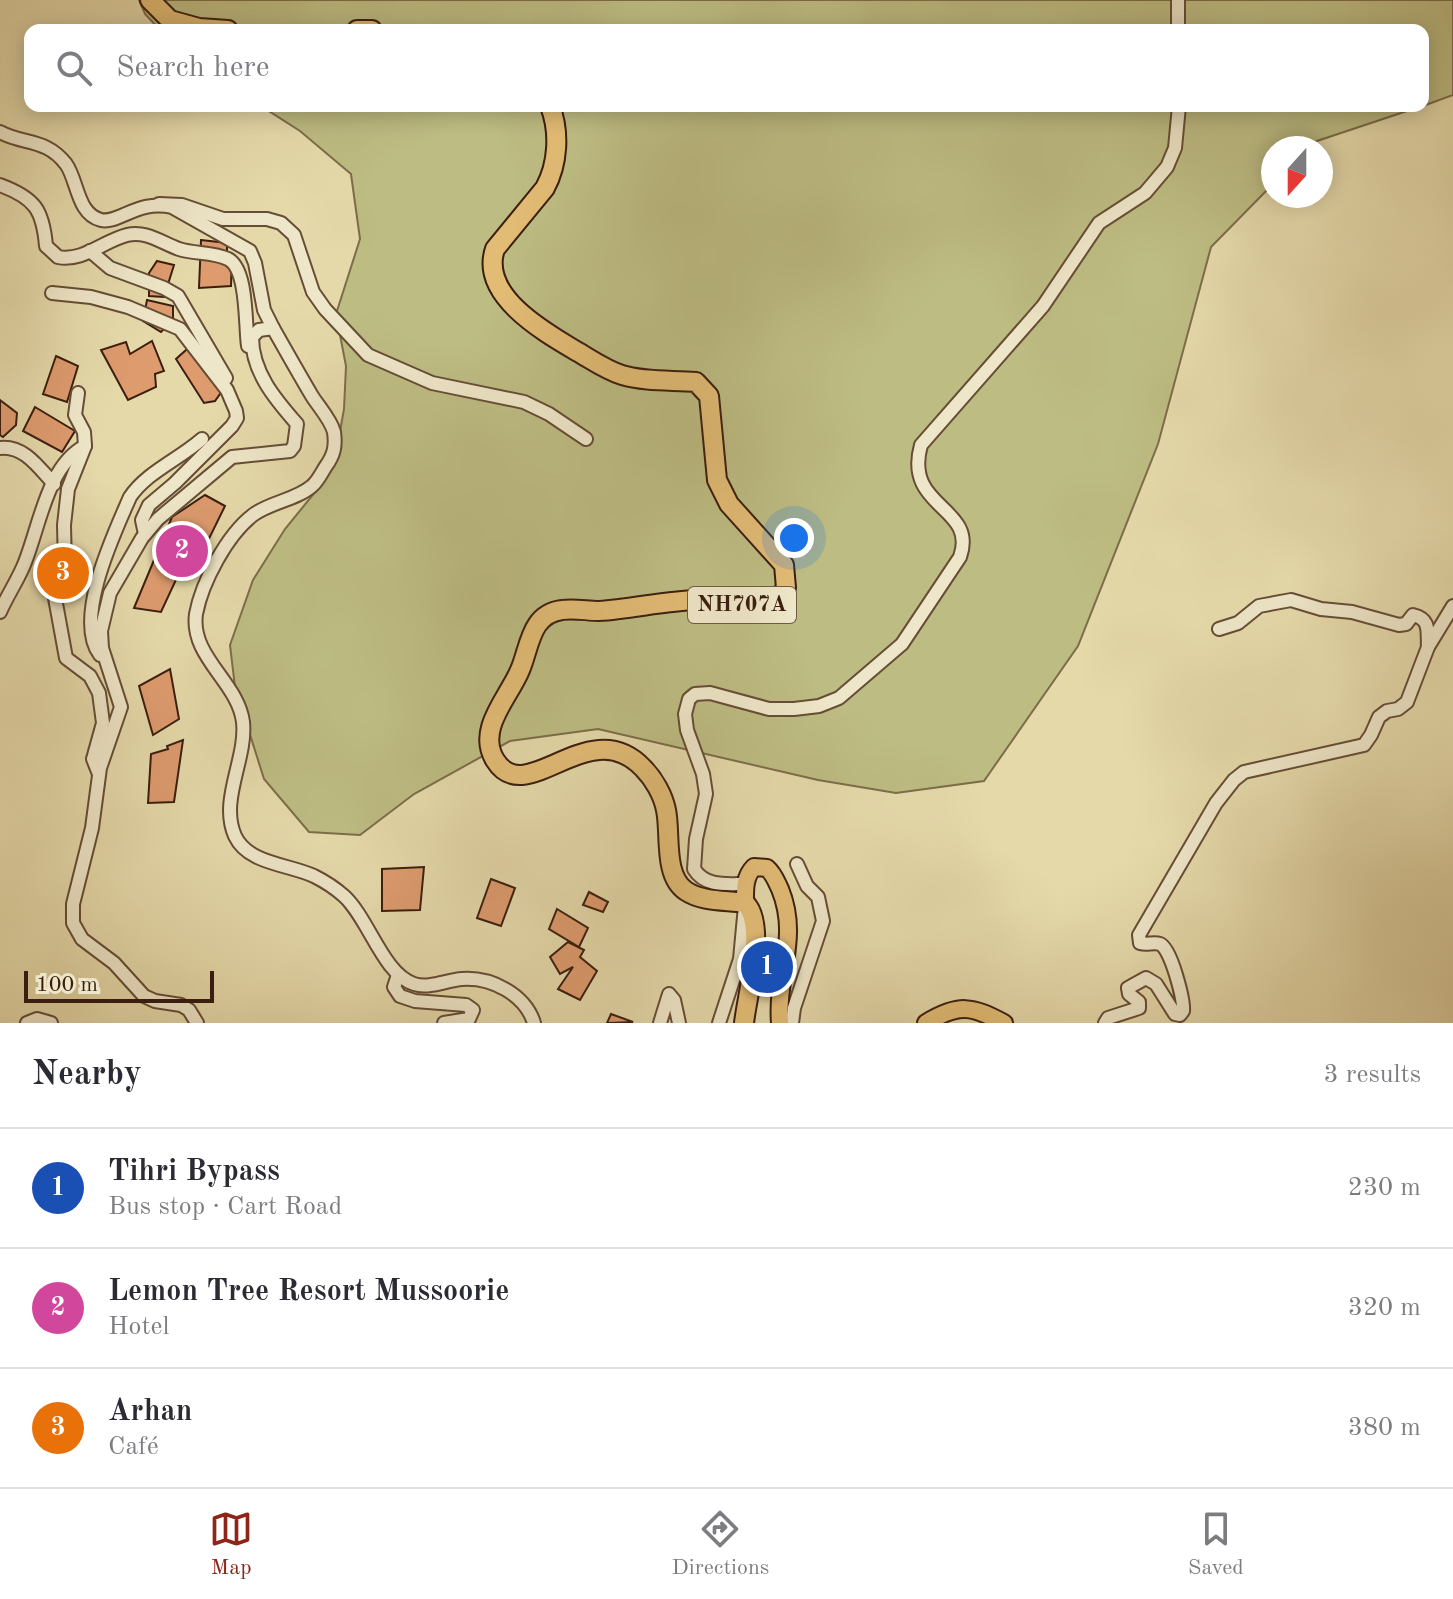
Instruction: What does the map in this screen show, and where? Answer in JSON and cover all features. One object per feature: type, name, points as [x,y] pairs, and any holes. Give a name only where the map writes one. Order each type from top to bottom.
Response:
[{"type":"highway","points":[[150,0],[170,20],[184,24]]},
{"type":"highway","name":"NH707A","points":[[552,112],[556,121],[556,149],[551,177],[495,249],[492,258],[496,280],[529,322],[604,368],[621,375],[654,381],[696,382],[709,396],[717,480],[729,504],[784,565],[786,588],[779,598],[769,603],[741,605],[705,599],[683,600],[599,611],[562,610],[548,615],[533,631],[520,671],[495,717],[491,748],[495,760],[502,767],[523,775],[537,773],[586,750],[617,750],[629,756],[643,767],[666,809],[673,869],[680,886],[707,899],[745,893]]},
{"type":"highway","points":[[744,1023],[755,942],[753,917],[745,893]]},
{"type":"main road","points":[[745,893],[754,867],[767,868],[774,876],[787,909],[790,926],[778,1004],[780,1023]]},
{"type":"main road","points":[[926,1023],[947,1012],[971,1007],[1004,1023]]},
{"type":"street","points":[[1178,0],[1178,24]]},
{"type":"street","points":[[719,1023],[740,959],[745,893],[709,883],[702,879],[692,864],[706,794],[703,774],[687,730],[685,705],[695,694],[702,693],[769,709],[819,706],[839,698],[912,632],[964,546],[964,534],[958,522],[928,495],[921,482],[917,469],[921,445],[1043,306],[1099,223],[1145,193],[1162,175],[1175,148],[1178,112]]},
{"type":"street","points":[[0,132],[52,151],[72,176],[84,208],[98,219],[107,221],[145,205],[159,204],[182,205],[223,219],[267,219],[281,223],[294,235],[313,292],[368,355],[432,383],[524,402],[549,414],[586,439]]},
{"type":"street","points":[[0,185],[17,191],[39,211],[44,221],[46,246],[58,257],[67,259],[137,233],[188,252],[228,259],[239,272],[248,347],[268,390],[297,424],[294,446],[290,451],[232,457],[158,519],[145,534],[110,593],[104,612],[101,639],[121,707],[99,774],[92,828],[73,904],[73,923],[77,934],[114,963],[144,996],[181,1005],[189,1010],[197,1023]]},
{"type":"street","points":[[159,204],[172,207],[250,251],[264,310],[334,430],[334,455],[312,486],[254,514],[226,544],[196,613],[199,644],[235,699],[243,725],[231,801],[234,834],[246,851],[314,876],[346,898],[362,917],[398,975],[422,986],[480,979],[499,986],[523,1002],[534,1023]]},
{"type":"street","points":[[90,251],[110,268],[178,296],[235,392],[237,418],[232,426],[149,505],[142,520],[145,534]]},
{"type":"street","points":[[52,293],[91,297],[128,307],[180,329],[227,390],[236,411]]},
{"type":"street","points":[[258,365],[252,337],[259,330],[273,328]]},
{"type":"street","points":[[78,393],[75,415],[84,432],[85,446],[68,489],[64,525],[65,567],[55,603],[66,658],[90,676],[102,703],[103,723],[93,759],[99,774]]},
{"type":"street","points":[[107,664],[93,645],[90,612],[126,505],[140,483],[182,457],[202,439]]},
{"type":"street","points":[[0,612],[23,567],[40,511],[73,454],[85,446]]},
{"type":"street","points":[[0,448],[21,451],[54,484]]},
{"type":"street","points":[[1219,629],[1238,623],[1259,606],[1291,600],[1321,609],[1345,610],[1399,625],[1406,624],[1415,615],[1427,621],[1428,647]]},
{"type":"street","points":[[1105,1023],[1108,1018],[1139,1008],[1139,1002],[1129,994],[1128,988],[1146,978],[1156,984],[1175,1014],[1180,1015],[1183,1011],[1182,996],[1165,949],[1157,943],[1140,943],[1139,935],[1224,791],[1244,772],[1364,745],[1379,717],[1407,702],[1428,647],[1453,606]]},
{"type":"street","points":[[792,1023],[794,1008],[823,921],[818,897],[805,883],[797,864]]},
{"type":"street","points":[[398,975],[395,992],[404,998],[466,1005],[473,1010],[469,1019],[444,1023]]},
{"type":"street","points":[[660,1023],[669,994],[674,1000],[679,1023]]},
{"type":"street","points":[[27,1023],[37,1019],[51,1023]]},
{"type":"shaded area","points":[[139,0],[1453,0],[1453,95],[1429,104],[1429,24],[154,24],[145,14]]},
{"type":"shaded area","points":[[270,112],[1404,112],[1332,136],[1261,136],[1261,196],[1211,247],[1158,444],[1078,646],[984,781],[896,793],[818,780],[598,729],[510,741],[414,794],[360,835],[309,832],[264,779],[235,687],[230,645],[253,580],[285,529],[316,491],[336,454],[344,409],[346,366],[336,314],[360,239],[351,174],[300,131]]},
{"type":"building","points":[[201,240],[227,243],[227,252],[232,254],[231,286],[199,288]]},
{"type":"building","points":[[157,261],[174,265],[164,297],[149,296],[149,273]]},
{"type":"building","points":[[147,300],[173,306],[173,320],[161,332],[143,321]]},
{"type":"building","points":[[152,341],[164,371],[155,374],[156,387],[128,400],[101,350],[126,342],[130,354]]},
{"type":"building","points":[[196,341],[227,384],[215,401],[204,403],[176,359]]},
{"type":"building","points":[[56,356],[78,366],[67,402],[43,394]]},
{"type":"building","points":[[0,400],[17,413],[16,425],[3,437],[0,435]]},
{"type":"building","points":[[35,407],[75,431],[62,452],[23,431]]},
{"type":"building","points":[[205,495],[225,506],[197,563],[187,556],[161,612],[134,608],[172,517]]},
{"type":"building","points":[[170,669],[179,719],[153,735],[139,686]]},
{"type":"building","points":[[183,740],[174,802],[148,803],[151,754]]},
{"type":"building","points":[[424,867],[420,910],[382,911],[382,869]]},
{"type":"building","points":[[491,879],[515,888],[501,926],[477,918]]},
{"type":"building","points":[[589,892],[608,902],[603,912],[583,905]]},
{"type":"building","points":[[557,909],[588,928],[579,947],[549,929]]},
{"type":"building","points":[[568,942],[584,950],[580,957],[597,971],[580,1000],[558,989],[573,967],[560,974],[550,957]]},
{"type":"building","points":[[611,1014],[633,1022],[607,1023]]},
{"type":"place","name":"Lemon Tree Resort Mussoorie","points":[[182,551]]},
{"type":"place","name":"Arhan","points":[[63,573]]},
{"type":"place","name":"Tihri Bypass","points":[[767,967]]}]
